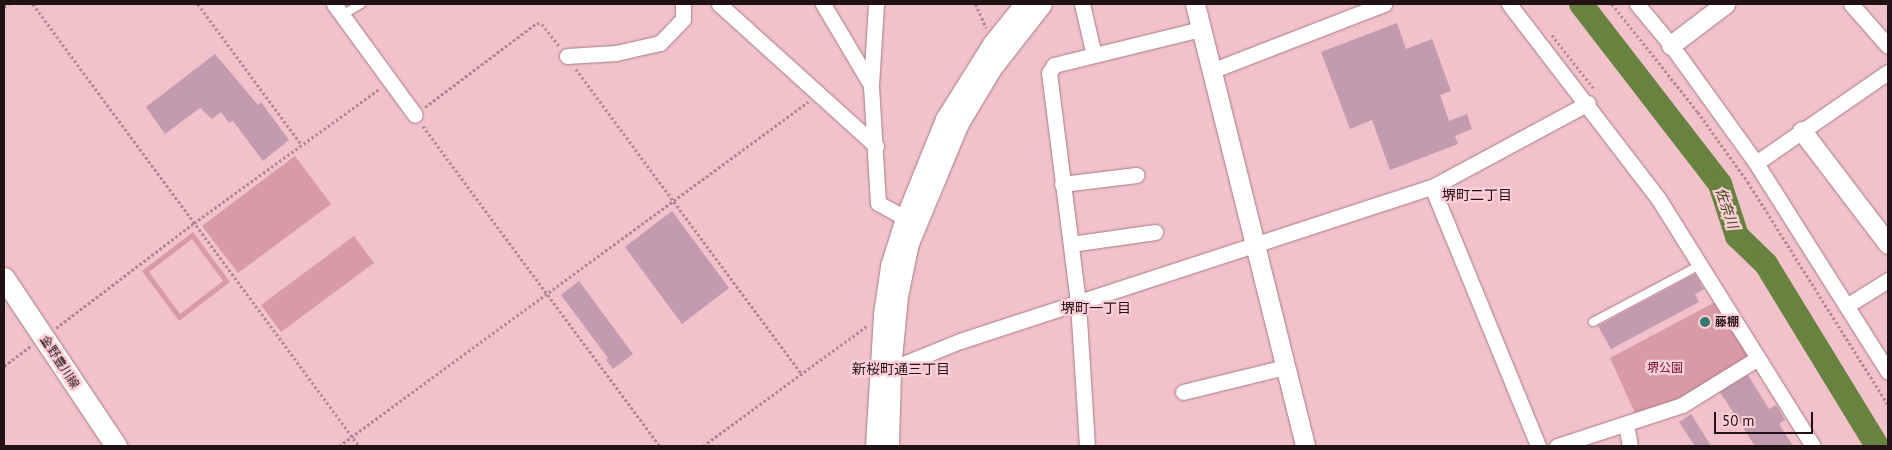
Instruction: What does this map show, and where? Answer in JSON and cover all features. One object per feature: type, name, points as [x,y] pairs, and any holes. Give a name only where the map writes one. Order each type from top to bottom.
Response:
[{"type":"main road","name":"金野豊川線","points":[[4,278],[116,446]]},
{"type":"street","points":[[567,56],[616,54],[660,43],[683,19],[683,4]]},
{"type":"street","points":[[719,4],[817,95],[876,146]]},
{"type":"street","points":[[823,4],[871,86]]},
{"type":"street","points":[[876,4],[871,86],[878,204],[905,218]]},
{"type":"street","points":[[875,446],[883,314],[890,266],[905,218],[945,119],[992,44],[1024,4]]},
{"type":"street","points":[[889,446],[891,369],[898,296],[909,243],[942,158],[992,68],[1042,4]]},
{"type":"street","points":[[1082,4],[1094,55]]},
{"type":"street","points":[[1195,4],[1305,446]]},
{"type":"street","points":[[1211,71],[1384,4]]},
{"type":"street","points":[[1509,4],[1588,103],[1658,198],[1813,446]]},
{"type":"street","points":[[1637,4],[1671,45],[1756,163],[1848,305],[1888,372]]},
{"type":"street","points":[[1671,45],[1726,4]]},
{"type":"street","points":[[1851,4],[1888,46]]},
{"type":"street","points":[[338,9],[415,115]]},
{"type":"street","points":[[1087,446],[1078,302],[1048,73],[1054,66],[1200,29]]},
{"type":"street","points":[[1756,163],[1888,72]]},
{"type":"street","points":[[891,369],[960,341],[1432,187],[1588,103]]},
{"type":"street","points":[[1802,131],[1888,244]]},
{"type":"street","points":[[1062,184],[1136,175]]},
{"type":"street","points":[[1432,187],[1538,446]]},
{"type":"street","points":[[1071,244],[1155,232]]},
{"type":"street","points":[[1848,305],[1888,280]]},
{"type":"street","points":[[1557,446],[1682,405],[1758,358]]},
{"type":"street","points":[[1183,392],[1285,367]]},
{"type":"street","points":[[1626,424],[1630,446]]},
{"type":"lane","points":[[338,9],[360,4]]},
{"type":"lane","points":[[1593,322],[1700,265]]},
{"type":"path","points":[[4,7],[8,4]]},
{"type":"path","points":[[33,4],[359,446]]},
{"type":"path","points":[[198,4],[302,145]]},
{"type":"path","points":[[976,4],[992,44]]},
{"type":"path","points":[[1612,4],[1698,112],[1748,182],[1888,404]]},
{"type":"path","points":[[660,446],[415,115],[536,23],[542,24],[567,56],[802,374]]},
{"type":"path","points":[[4,366],[194,222],[391,81]]},
{"type":"path","points":[[339,446],[674,202],[817,95]]},
{"type":"path","points":[[703,446],[883,314]]},
{"type":"green space","points":[[295,156],[331,204],[238,273],[202,226]]},
{"type":"green space","points":[[193,232],[230,282],[179,321],[142,271]],"holes":[[[192,239],[223,281],[180,314],[149,272]]]},
{"type":"green space","points":[[354,236],[374,263],[281,332],[261,305]]},
{"type":"green space","name":"堺公園","points":[[1717,301],[1750,355],[1680,399],[1635,413],[1610,358]]},
{"type":"building","points":[[1397,23],[1406,49],[1432,39],[1451,91],[1440,95],[1449,121],[1467,114],[1472,129],[1455,136],[1458,144],[1390,170],[1372,120],[1350,129],[1321,52]]},
{"type":"building","points":[[215,54],[258,105],[261,102],[289,140],[263,161],[233,121],[229,123],[221,112],[212,119],[200,108],[165,134],[146,107]]},
{"type":"building","points":[[672,211],[729,288],[682,324],[625,247]]},
{"type":"building","points":[[1695,274],[1704,289],[1695,294],[1699,302],[1611,349],[1598,326]]},
{"type":"building","points":[[579,281],[633,354],[613,369],[606,360],[608,358],[561,295]]},
{"type":"building","points":[[1748,375],[1769,409],[1776,405],[1785,420],[1779,424],[1793,446],[1755,446],[1720,392]]},
{"type":"building","points":[[1691,414],[1711,446],[1695,446],[1679,422]]},
{"type":"waterway","name":"佐奈川","points":[[1581,4],[1720,184],[1737,236],[1766,264],[1877,446]]},
{"type":"place","name":"藤棚","points":[[1705,322]]},
{"type":"district","name":"堺町二丁目","points":[[1477,195]]},
{"type":"district","name":"堺町一丁目","points":[[1096,308]]},
{"type":"district","name":"新桜町通三丁目","points":[[901,369]]}]
